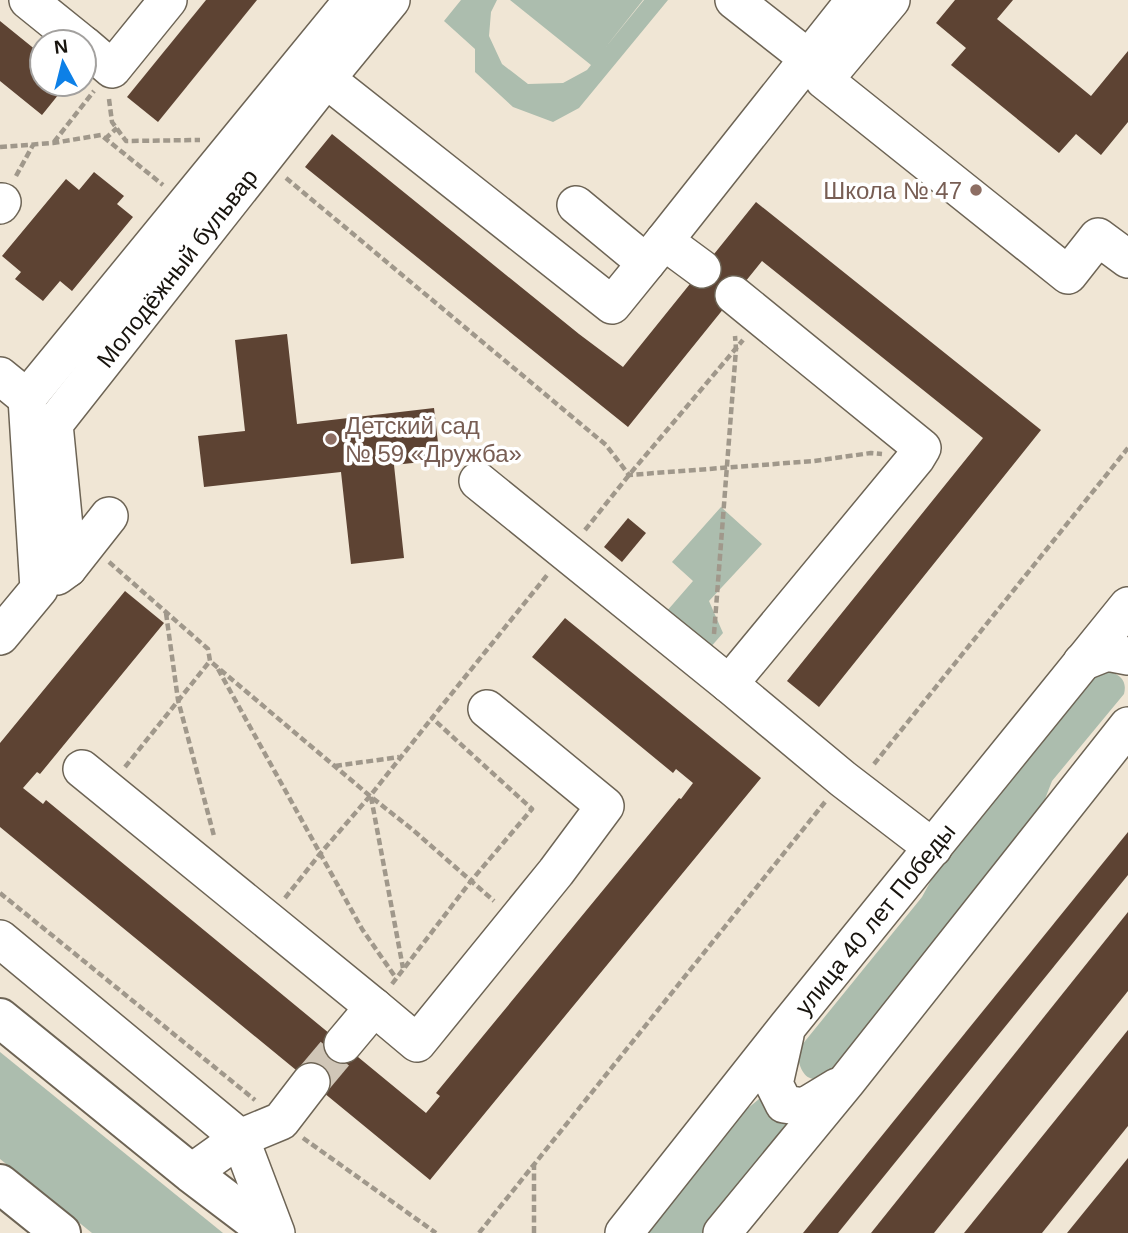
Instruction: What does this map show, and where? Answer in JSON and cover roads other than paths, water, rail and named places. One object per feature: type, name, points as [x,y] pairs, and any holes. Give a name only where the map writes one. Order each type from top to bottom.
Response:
[{"type":"main road","points":[[0,1018],[191,1173],[270,1233]]},
{"type":"main road","points":[[0,1184],[61,1233]]},
{"type":"street","points":[[28,0],[63,28]]},
{"type":"street","points":[[98,61],[109,73],[168,0]]},
{"type":"street","points":[[2,629],[76,554],[14,387],[315,69],[353,0]]},
{"type":"street","name":"Молодёжный бульвар","points":[[76,554],[54,424],[263,159],[315,69],[391,0]]},
{"type":"street","points":[[734,0],[819,67],[824,80],[1068,275],[1098,237],[1128,259]]},
{"type":"street","points":[[315,69],[612,305],[867,8]]},
{"type":"street","points":[[576,205],[655,252],[702,270]]},
{"type":"street","points":[[720,677],[922,449],[734,295]]},
{"type":"street","points":[[478,481],[843,779],[933,848]]},
{"type":"street","name":"улица 40 лет Победы","points":[[624,1233],[1128,606]]},
{"type":"street","points":[[1082,662],[1107,652],[1128,656]]},
{"type":"street","points":[[94,780],[417,1043],[556,872],[605,806],[487,709]]},
{"type":"street","points":[[722,1233],[846,1082],[1128,726]]},
{"type":"street","points":[[0,939],[240,1138],[276,1233]]},
{"type":"street","points":[[344,1044],[374,1007]]},
{"type":"street","points":[[787,1027],[774,1084],[784,1104],[804,1107],[846,1082]]},
{"type":"street","points":[[191,1173],[240,1138],[281,1121],[312,1082]]},
{"type":"tunnel","points":[[311,1082],[343,1044]]},
{"type":"place","name":"Школа № 47","points":[[976,190]]},
{"type":"place","name":"Детский сад № 59 «Дружба»","points":[[331,439]]}]
